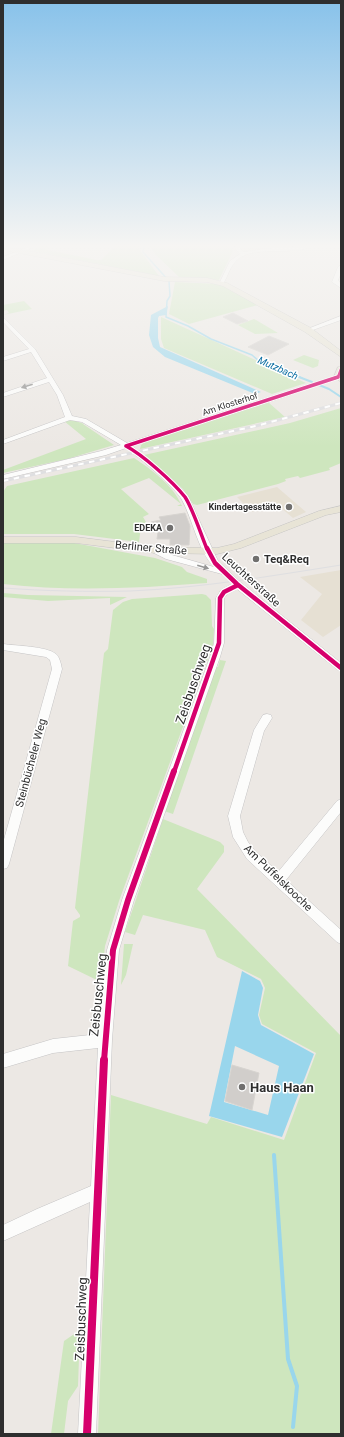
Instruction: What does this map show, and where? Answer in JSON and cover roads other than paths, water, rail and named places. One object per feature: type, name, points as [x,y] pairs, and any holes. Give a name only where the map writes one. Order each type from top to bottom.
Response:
[{"type":"main road","points":[[278,313],[308,330],[341,355]]},
{"type":"main road","name":"Berliner Straße","points":[[3,540],[76,540],[155,550],[217,551],[237,546],[323,513],[341,508]]},
{"type":"street","points":[[308,330],[341,318]]},
{"type":"street","points":[[3,442],[69,418],[60,395],[33,350],[5,322]]},
{"type":"street","points":[[3,359],[33,350]]},
{"type":"street","name":"Am Klosterhof","points":[[3,477],[77,460],[126,446],[279,397],[340,374]]},
{"type":"street","points":[[3,395],[51,379]]},
{"type":"street","name":"Leuchterstraße","points":[[69,418],[84,420],[126,446],[138,454],[172,484],[184,498],[208,551],[215,563],[224,573],[341,668]]},
{"type":"street","name":"Leuchterstraße","points":[[155,550],[169,557],[224,573]]},
{"type":"street","name":"Zeisbuschweg","points":[[87,1434],[97,1191],[110,972],[118,930],[215,657],[219,643],[220,598],[224,592],[238,585]]},
{"type":"street","name":"Steinbücheler Weg","points":[[3,647],[43,653],[52,656],[56,661],[56,669],[3,864]]},
{"type":"street","name":"Am Puffelskooche","points":[[267,718],[259,730],[234,816],[235,829],[240,841],[251,855],[340,934]]},
{"type":"street","points":[[278,880],[341,804]]},
{"type":"street","points":[[3,1061],[53,1046],[105,1040]]},
{"type":"street","points":[[3,1233],[42,1214],[97,1191]]},
{"type":"water","points":[[155,313],[166,313],[166,315],[159,316],[158,318],[158,338],[160,347],[261,392],[255,394],[165,357],[153,347],[149,335],[151,315]]},
{"type":"water","points":[[242,971],[260,981],[263,988],[258,1015],[261,1025],[314,1054],[282,1137],[209,1116]],"holes":[[[235,1046],[279,1066],[268,1115],[224,1102]]]},
{"type":"waterway","name":"Mutzbach","points":[[166,313],[166,317],[188,326],[211,339],[252,355],[259,361],[302,378]]},
{"type":"waterway","name":"Mutzbach","points":[[299,377],[312,382]]},
{"type":"waterway","name":"Mutzbach","points":[[319,385],[329,389],[341,397]]},
{"type":"waterway","points":[[274,1155],[288,1359],[297,1386],[293,1427]]},
{"type":"tram line","points":[[3,588],[35,590],[130,591],[236,581],[341,565]]},
{"type":"railway","points":[[3,481],[256,426],[341,403]]},
{"type":"place","name":"Kindertagesstätte","points":[[289,507]]},
{"type":"place","name":"EDEKA","points":[[170,528]]},
{"type":"place","name":"Teq&Req","points":[[256,559]]},
{"type":"place","name":"Haus Haan","points":[[242,1087]]}]
